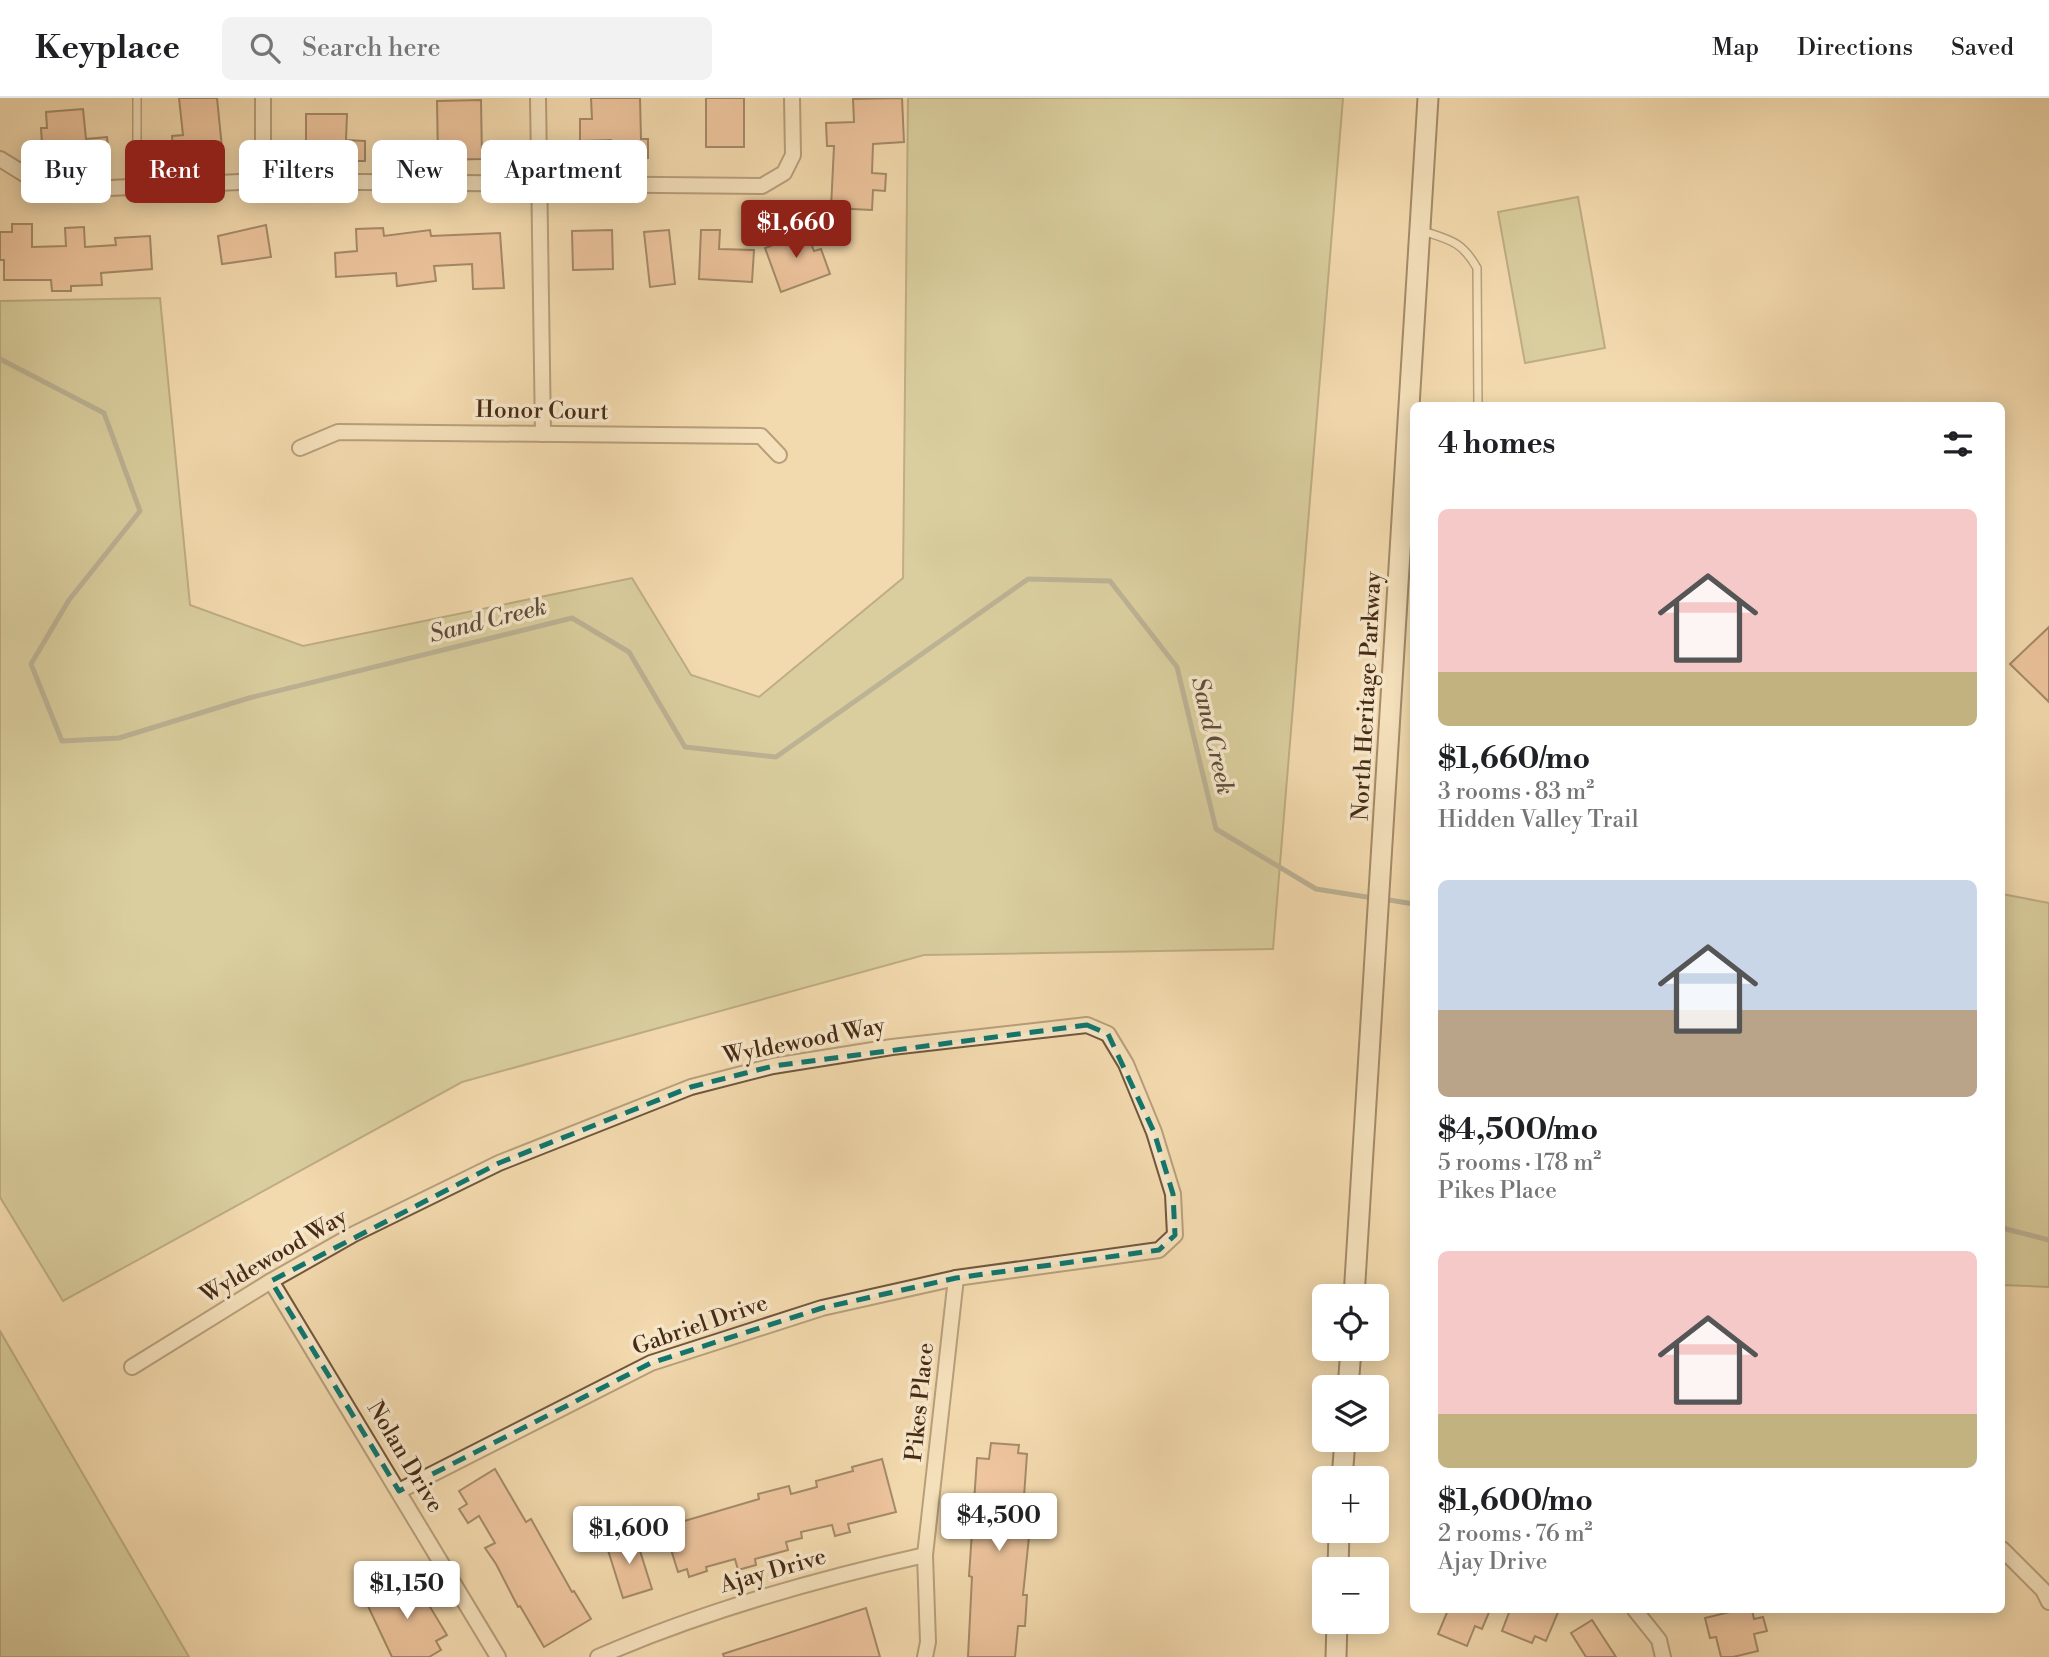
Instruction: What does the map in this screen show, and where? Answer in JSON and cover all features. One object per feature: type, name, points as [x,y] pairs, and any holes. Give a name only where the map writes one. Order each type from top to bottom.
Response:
[{"type":"main road","name":"North Heritage Parkway","points":[[1355,1284],[1428,98]]},
{"type":"main road","points":[[1336,1657],[1337,1634]]},
{"type":"street","points":[[263,98],[263,140]]},
{"type":"street","points":[[538,98],[538,140]]},
{"type":"street","points":[[647,185],[762,186],[784,173],[793,155],[792,98]]},
{"type":"street","points":[[0,159],[26,175],[66,190],[125,188]]},
{"type":"street","points":[[358,182],[481,183]]},
{"type":"street","points":[[538,203],[542,434]]},
{"type":"street","name":"Honor Court","points":[[300,447],[338,432],[761,436],[779,455]]},
{"type":"street","name":"Wyldewood Way","points":[[132,1367],[271,1281],[354,1234],[499,1163],[691,1087],[773,1066],[892,1047],[1087,1025],[1108,1034],[1126,1064],[1154,1132],[1173,1194],[1175,1235],[1159,1250],[956,1278]]},
{"type":"street","name":"Gabriel Drive","points":[[399,1491],[651,1363],[822,1308],[956,1278]]},
{"type":"street","name":"Pikes Place","points":[[925,1657],[928,1642],[925,1555],[956,1278]]},
{"type":"street","name":"Nolan Drive","points":[[271,1281],[498,1657]]},
{"type":"street","points":[[2005,1552],[2043,1590],[2049,1602]]},
{"type":"street","name":"Ajay Drive","points":[[598,1657],[645,1636],[735,1604],[925,1555]]},
{"type":"street","points":[[1637,1613],[1659,1640],[1663,1657]]},
{"type":"lane","points":[[137,98],[137,140]]},
{"type":"lane","points":[[1420,230],[1460,246],[1467,251],[1477,268],[1478,402]]},
{"type":"highlighted area","points":[[1087,1025],[1108,1034],[1154,1132],[1173,1194],[1175,1235],[1159,1250],[956,1278],[822,1308],[651,1363],[399,1491],[271,1281],[499,1163],[691,1087],[773,1066]]},
{"type":"green space","points":[[908,98],[1343,98],[1273,949],[924,955],[462,1082],[63,1301],[0,1197],[0,301],[160,298],[190,605],[303,646],[632,578],[691,675],[759,697],[903,578]]},
{"type":"green space","points":[[1578,197],[1605,348],[1525,363],[1498,212]]},
{"type":"green space","points":[[2005,895],[2049,903],[2049,1287],[2005,1285]]},
{"type":"green space","points":[[0,1331],[189,1657],[0,1657]]},
{"type":"building","points":[[179,98],[217,98],[221,140],[172,140],[172,136],[183,135]]},
{"type":"building","points":[[591,98],[640,98],[641,139],[648,139],[648,158],[647,140],[580,140],[580,119],[592,119]]},
{"type":"building","points":[[706,98],[744,98],[744,147],[706,147]]},
{"type":"building","points":[[902,98],[904,142],[873,144],[872,173],[886,174],[885,191],[873,190],[872,210],[831,208],[834,146],[827,146],[826,123],[854,122],[853,99]]},
{"type":"building","points":[[481,100],[481,159],[467,159],[467,140],[438,140],[437,101]]},
{"type":"building","points":[[83,109],[86,139],[107,137],[107,140],[42,140],[41,128],[47,128],[46,112]]},
{"type":"building","points":[[306,114],[347,114],[346,140],[306,140]]},
{"type":"building","points":[[358,141],[365,141],[365,161],[358,161]]},
{"type":"building","points":[[803,223],[814,251],[821,249],[830,274],[781,292],[765,248],[787,240],[784,230]]},
{"type":"building","points":[[12,224],[32,224],[32,247],[66,246],[65,228],[84,227],[85,247],[116,245],[115,238],[150,236],[152,269],[101,273],[102,285],[71,286],[71,291],[52,291],[51,280],[4,280],[4,260],[0,260],[0,232],[12,232]]},
{"type":"building","points":[[266,225],[271,257],[222,264],[218,236]]},
{"type":"building","points":[[383,228],[384,236],[430,230],[431,236],[500,233],[504,288],[473,289],[472,264],[434,266],[436,281],[397,286],[396,273],[336,277],[335,253],[357,251],[356,229]]},
{"type":"building","points":[[612,230],[613,269],[573,270],[572,231]]},
{"type":"building","points":[[669,230],[675,284],[650,287],[644,232]]},
{"type":"building","points":[[701,230],[720,230],[719,249],[754,250],[752,282],[699,279]]},
{"type":"building","points":[[2049,627],[2049,702],[2010,664]]},
{"type":"building","points":[[991,1443],[1019,1445],[1018,1453],[1027,1454],[1024,1497],[1033,1498],[1023,1595],[1027,1595],[1025,1626],[1018,1626],[1015,1657],[968,1657],[972,1577],[969,1576],[977,1458],[989,1459]]},
{"type":"building","points":[[882,1459],[896,1512],[848,1524],[850,1532],[835,1536],[832,1525],[801,1532],[802,1538],[786,1542],[788,1550],[755,1559],[756,1565],[738,1570],[735,1559],[706,1567],[707,1571],[689,1577],[687,1569],[678,1572],[664,1527],[759,1499],[758,1494],[789,1486],[791,1494],[817,1487],[816,1481],[853,1471],[852,1467]]},
{"type":"building","points":[[495,1469],[526,1522],[531,1519],[572,1592],[574,1591],[591,1619],[544,1647],[485,1548],[495,1543],[479,1516],[468,1523],[459,1509],[467,1504],[459,1491]]},
{"type":"building","points":[[635,1535],[652,1589],[623,1598],[606,1544]]},
{"type":"building","points":[[412,1577],[447,1635],[436,1641],[441,1650],[429,1657],[392,1657],[366,1602]]},
{"type":"building","points":[[866,1608],[880,1657],[724,1657],[723,1654]]},
{"type":"building","points":[[1447,1613],[1489,1613],[1482,1629],[1475,1626],[1467,1646],[1438,1634]]},
{"type":"building","points":[[1509,1613],[1558,1613],[1546,1641],[1535,1636],[1532,1643],[1502,1631]]},
{"type":"building","points":[[1726,1613],[1753,1613],[1754,1619],[1763,1617],[1767,1631],[1754,1634],[1758,1651],[1721,1657],[1716,1637],[1710,1638],[1705,1618]]},
{"type":"building","points":[[1592,1620],[1616,1657],[1586,1657],[1571,1633]]},
{"type":"waterway","name":"Sand Creek","points":[[0,359],[104,413],[140,511],[69,600],[31,664],[62,741],[119,738],[249,698],[572,618],[629,652],[685,747],[776,757],[1028,579],[1110,581],[1177,667],[1216,829],[1316,889],[1373,898]]},
{"type":"waterway","name":"Sand Creek","points":[[1383,899],[1410,903]]},
{"type":"waterway","name":"Sand Creek","points":[[2005,1229],[2049,1240]]}]
